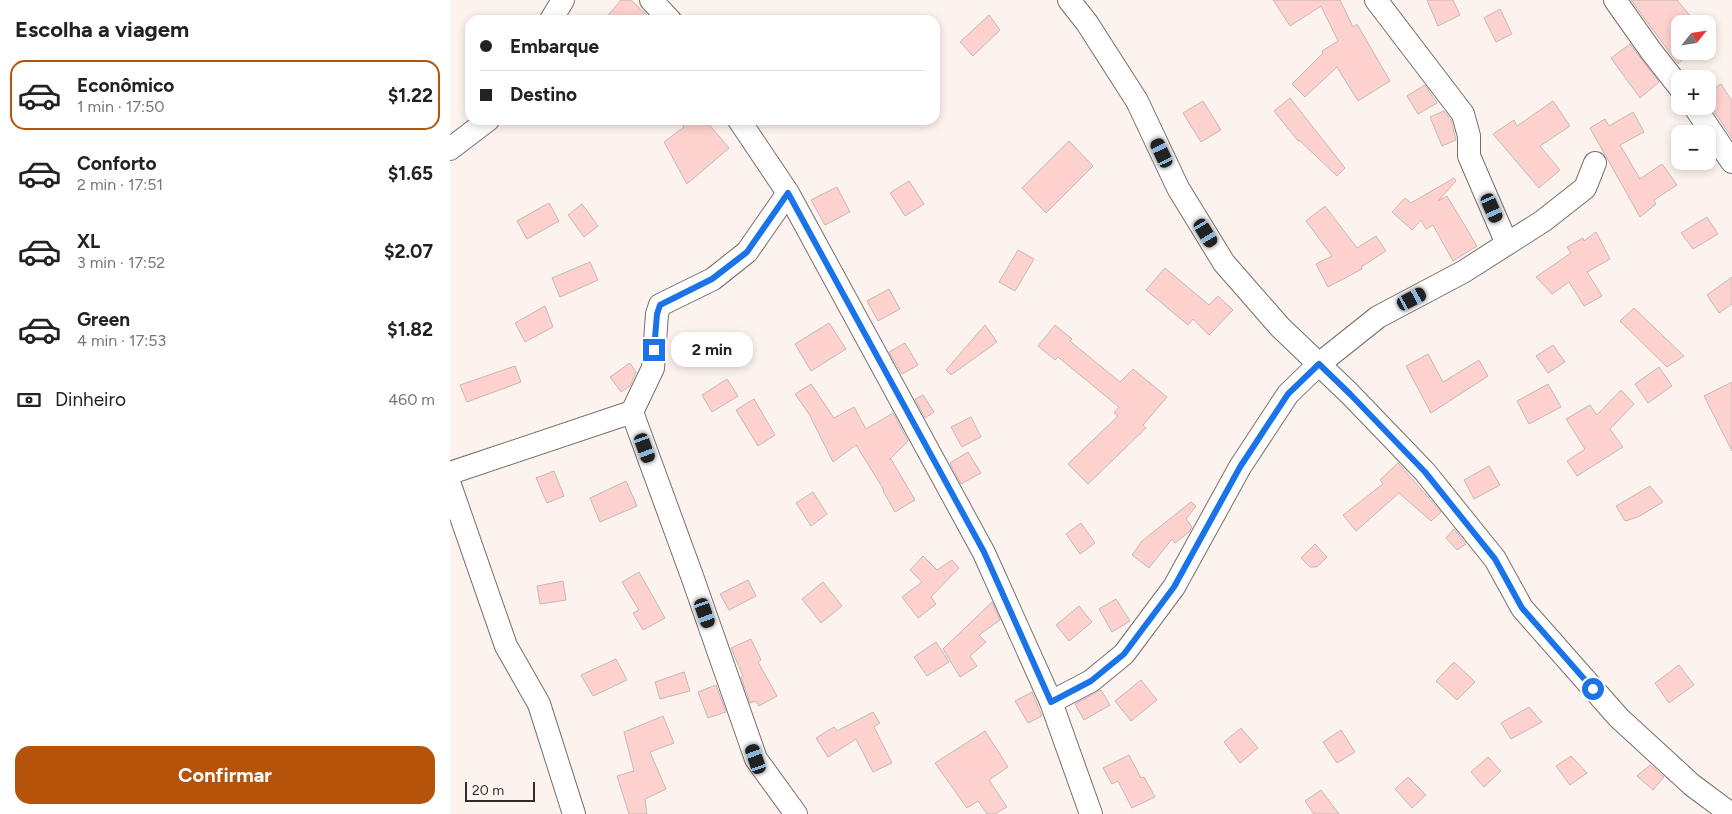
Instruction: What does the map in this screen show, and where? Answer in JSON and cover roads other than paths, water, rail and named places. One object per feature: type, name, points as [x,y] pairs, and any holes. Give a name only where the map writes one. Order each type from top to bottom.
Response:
[{"type":"street","points":[[554,15],[563,0]]},
{"type":"street","points":[[651,0],[665,15]]},
{"type":"street","points":[[1069,0],[1087,22],[1137,101],[1178,188],[1224,263],[1280,327],[1350,394],[1425,472],[1495,559],[1522,608],[1619,718],[1692,785],[1731,814]]},
{"type":"street","points":[[1376,0],[1464,114],[1469,136],[1469,156],[1507,244]]},
{"type":"street","points":[[1615,0],[1671,77]]},
{"type":"street","points":[[1700,115],[1732,162]]},
{"type":"street","points":[[450,149],[481,125]]},
{"type":"street","points":[[742,125],[788,193],[984,552],[1051,702],[1091,814]]},
{"type":"street","points":[[1051,702],[1091,681],[1124,654],[1174,587],[1240,467],[1288,394],[1319,364],[1378,317],[1462,272],[1543,221],[1586,188],[1595,164]]},
{"type":"street","points":[[788,193],[747,252],[712,279],[660,305],[657,314],[653,368],[632,412],[689,567],[756,759],[796,814]]},
{"type":"street","points":[[450,472],[632,412]]},
{"type":"street","points":[[450,484],[506,646],[539,704],[574,814]]}]
